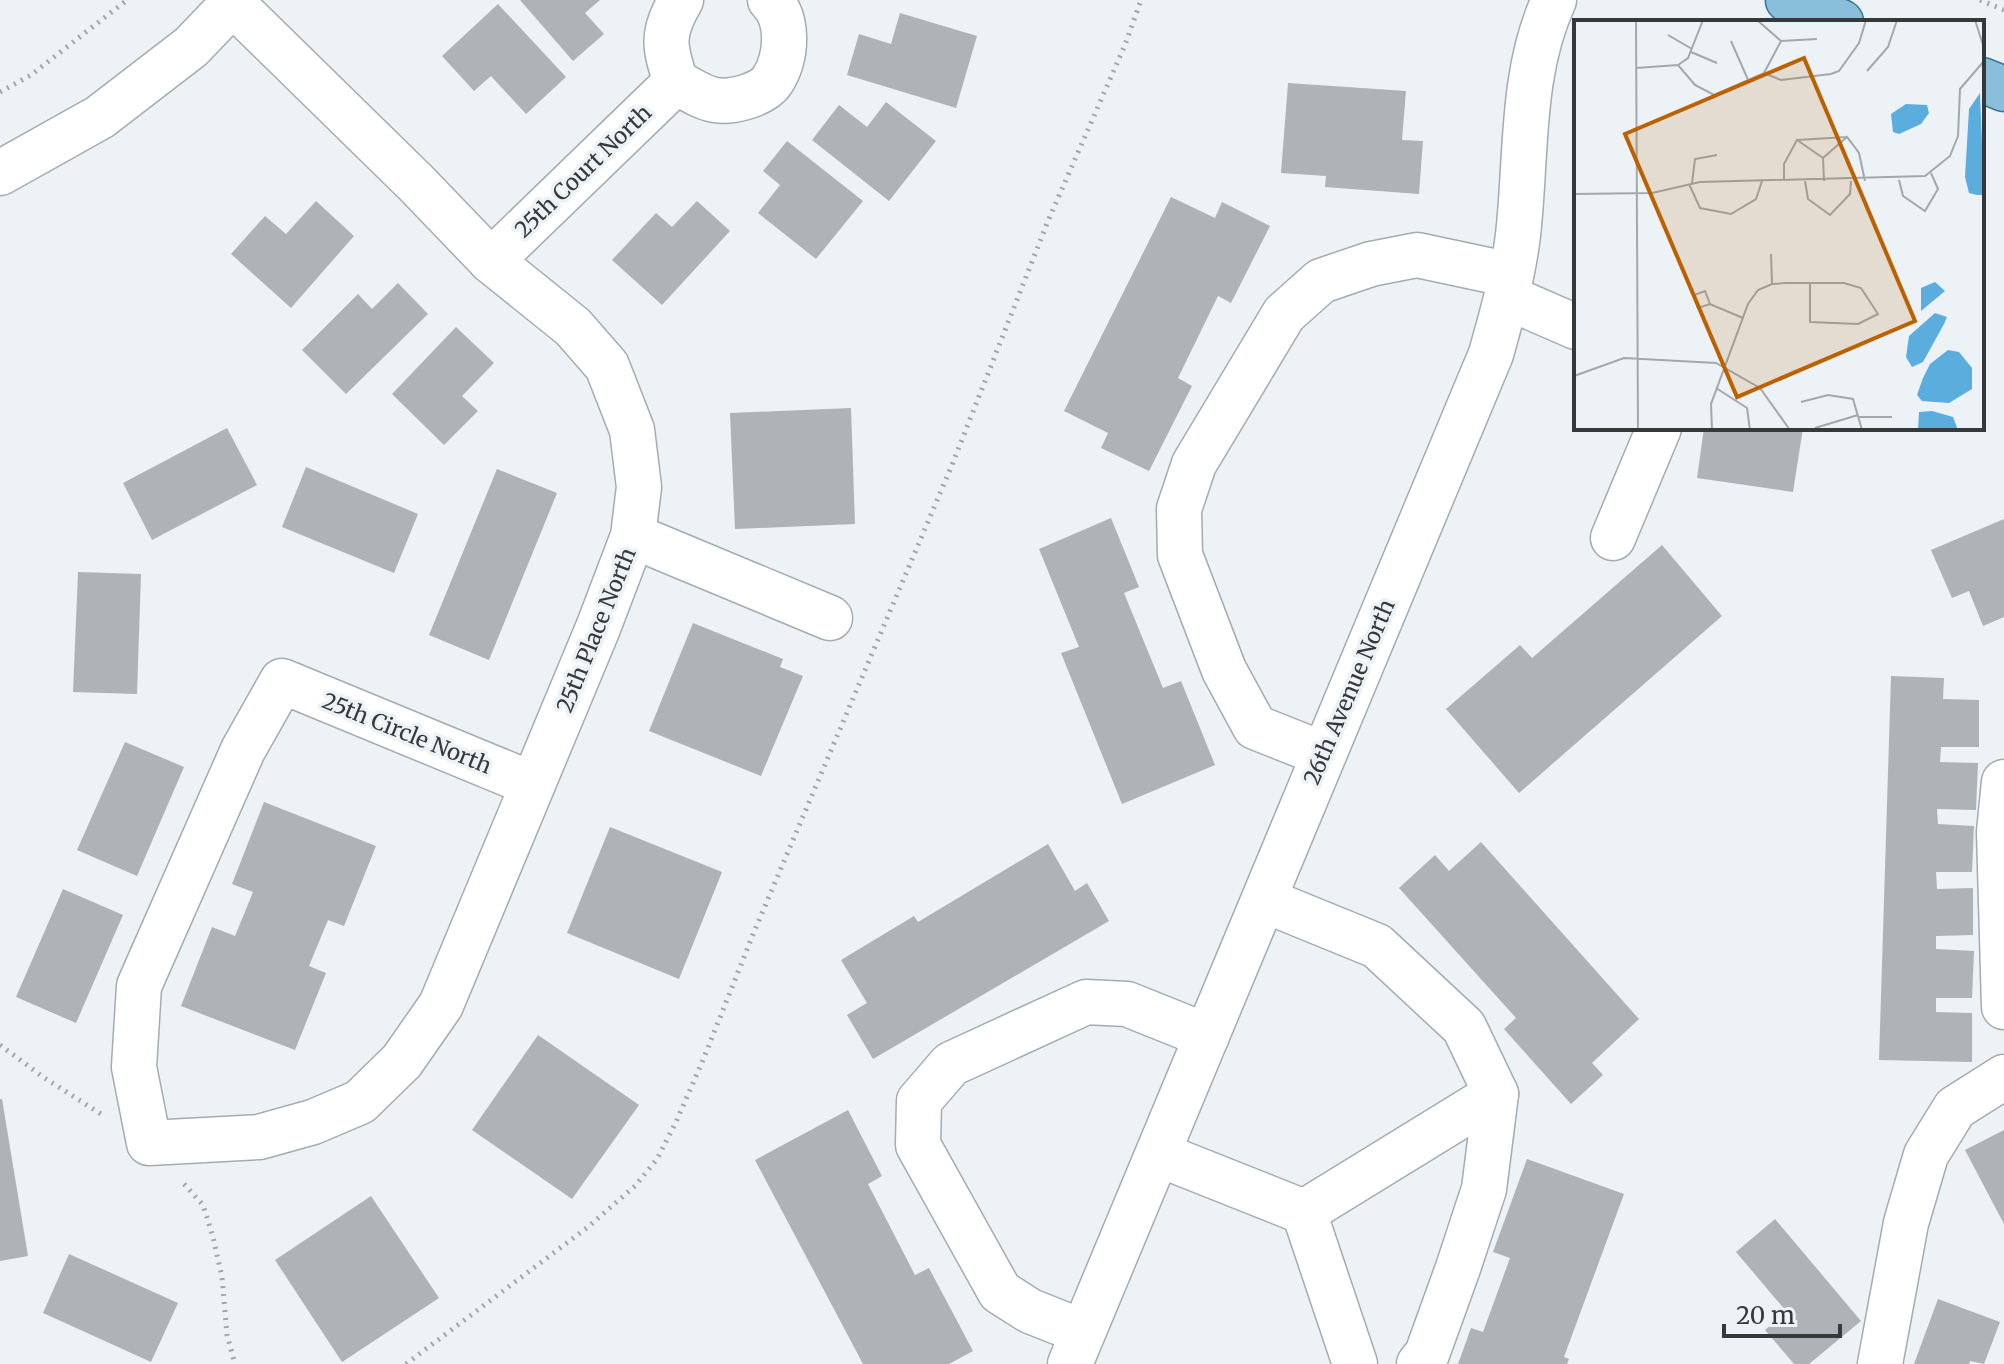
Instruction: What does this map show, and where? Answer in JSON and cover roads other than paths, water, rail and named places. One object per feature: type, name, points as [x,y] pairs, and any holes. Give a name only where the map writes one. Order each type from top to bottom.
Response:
[{"type":"main road","points":[[1788,0],[1836,20]]},
{"type":"main road","points":[[1984,81],[2004,89]]},
{"type":"street","points":[[681,0],[671,16],[665,42],[676,82],[713,100],[723,101],[752,95],[771,82],[785,43],[783,23],[770,0]]},
{"type":"street","name":"26th Avenue North","points":[[1076,1348],[1491,354],[1509,286],[1518,234],[1524,131],[1532,71],[1554,0]]},
{"type":"street","points":[[0,173],[100,117],[191,47],[233,1]]},
{"type":"street","name":"25th Place North","points":[[149,1143],[259,1137],[313,1122],[360,1102],[402,1061],[441,1005],[598,628],[633,536],[639,487],[632,430],[607,366],[573,327],[491,261],[233,1]]},
{"type":"street","name":"25th Court North","points":[[491,261],[676,82]]},
{"type":"street","points":[[1323,754],[1255,727],[1224,670],[1180,555],[1179,509],[1194,464],[1284,314],[1321,281],[1371,264],[1417,255],[1509,286],[1574,326]]},
{"type":"street","points":[[1613,538],[1658,430]]},
{"type":"street","points":[[633,536],[830,618]]},
{"type":"street","name":"25th Circle North","points":[[149,1143],[134,1067],[139,986],[243,750],[282,681],[532,784]]},
{"type":"street","points":[[2004,782],[1999,832],[2004,1007]]},
{"type":"street","points":[[1264,900],[1377,946],[1464,1027],[1496,1094],[1484,1189],[1427,1354],[1419,1364]]},
{"type":"street","points":[[1076,1348],[1030,1311],[1000,1292],[918,1145],[919,1101],[951,1064],[1086,1002],[1127,1004],[1207,1036]]},
{"type":"street","points":[[1880,1364],[1906,1223],[1926,1155],[1955,1108],[2004,1077]]},
{"type":"street","points":[[1304,1212],[1496,1094]]},
{"type":"street","points":[[1158,1154],[1304,1212],[1355,1364]]}]
